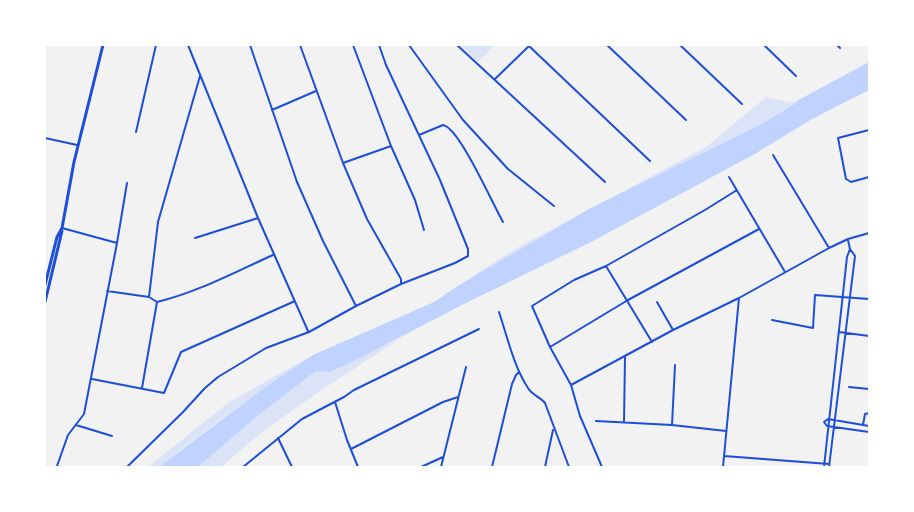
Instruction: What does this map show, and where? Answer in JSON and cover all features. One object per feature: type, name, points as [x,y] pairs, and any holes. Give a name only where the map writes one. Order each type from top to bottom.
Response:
[{"type":"main road","points":[[45,302],[61,238],[74,162],[104,45]]},
{"type":"main road","points":[[45,285],[57,236],[62,228]]},
{"type":"street","points":[[136,132],[156,45]]},
{"type":"street","points":[[188,45],[258,218],[308,332]]},
{"type":"street","points":[[250,45],[297,182],[323,241],[356,306]]},
{"type":"street","points":[[300,45],[343,163],[367,219],[384,248],[401,284]]},
{"type":"street","points":[[353,45],[391,146],[416,200],[424,230]]},
{"type":"street","points":[[127,467],[218,377],[266,348],[308,332],[401,284],[463,260],[469,254],[440,180],[386,64],[380,45]]},
{"type":"street","points":[[409,45],[463,120],[508,169],[554,206]]},
{"type":"street","points":[[457,45],[605,182]]},
{"type":"street","points":[[495,79],[530,45],[650,161]]},
{"type":"street","points":[[607,45],[686,120]]},
{"type":"street","points":[[680,45],[742,104]]},
{"type":"street","points":[[764,45],[796,76]]},
{"type":"street","points":[[837,45],[840,48]]},
{"type":"street","points":[[149,297],[158,222],[200,76]]},
{"type":"street","points":[[272,110],[317,91]]},
{"type":"street","points":[[419,135],[443,126],[450,128],[464,147],[503,222]]},
{"type":"street","points":[[869,130],[838,138],[846,179],[851,182],[869,177]]},
{"type":"street","points":[[45,138],[79,146]]},
{"type":"street","points":[[343,163],[391,146]]},
{"type":"street","points":[[773,155],[829,248]]},
{"type":"street","points":[[730,176],[785,272]]},
{"type":"street","points":[[57,466],[68,435],[84,414],[127,183]]},
{"type":"street","points":[[602,467],[580,416],[571,385],[550,347],[532,306],[574,280],[606,266],[737,190]]},
{"type":"street","points":[[195,238],[258,218]]},
{"type":"street","points":[[62,228],[117,243]]},
{"type":"street","points":[[550,347],[628,300],[759,229]]},
{"type":"street","points":[[571,385],[829,248],[848,239],[869,233]]},
{"type":"street","points":[[724,456],[824,463],[829,465],[844,332],[855,256],[850,248],[848,239]]},
{"type":"street","points":[[824,467],[847,257],[850,248]]},
{"type":"street","points":[[107,291],[149,297],[157,302],[193,291],[274,254]]},
{"type":"street","points":[[606,266],[652,342]]},
{"type":"street","points":[[772,320],[812,328],[815,294],[869,299]]},
{"type":"street","points":[[723,467],[738,298]]},
{"type":"street","points":[[92,379],[164,393],[181,352],[294,301]]},
{"type":"street","points":[[142,388],[157,302]]},
{"type":"street","points":[[658,302],[673,330]]},
{"type":"street","points":[[499,312],[519,372],[530,391],[543,400],[569,467]]},
{"type":"street","points":[[243,467],[302,419],[354,390],[479,329]]},
{"type":"street","points":[[839,332],[869,336]]},
{"type":"street","points":[[624,357],[624,422]]},
{"type":"street","points":[[672,425],[675,365]]},
{"type":"street","points":[[441,467],[466,367]]},
{"type":"street","points":[[492,467],[512,384],[519,372]]},
{"type":"street","points":[[849,387],[869,389]]},
{"type":"street","points":[[351,449],[443,402],[458,397]]},
{"type":"street","points":[[335,402],[358,467]]},
{"type":"street","points":[[863,425],[865,414],[869,413]]},
{"type":"street","points":[[828,419],[869,426]]},
{"type":"street","points":[[596,422],[672,425],[726,431]]},
{"type":"street","points":[[76,425],[112,436]]},
{"type":"street","points":[[827,426],[869,432]]},
{"type":"street","points":[[545,467],[554,429]]},
{"type":"street","points":[[278,438],[292,467]]},
{"type":"street","points":[[421,467],[443,457]]},
{"type":"shaded area","points":[[461,45],[495,45],[478,62]]},
{"type":"shaded area","points":[[766,97],[793,103],[803,98],[760,125],[453,289],[513,250],[706,147]]},
{"type":"shaded area","points":[[401,338],[262,432],[221,467],[198,467],[261,413],[316,371],[330,372]]},
{"type":"shaded area","points":[[313,355],[219,421],[161,467],[148,467],[229,402]]},
{"type":"water","points":[[869,62],[869,90],[812,119],[753,155],[591,242],[464,304],[362,357],[330,372],[316,371],[261,413],[198,467],[161,467],[264,388],[313,355],[434,302],[589,209],[760,125],[799,101],[793,103]]}]
